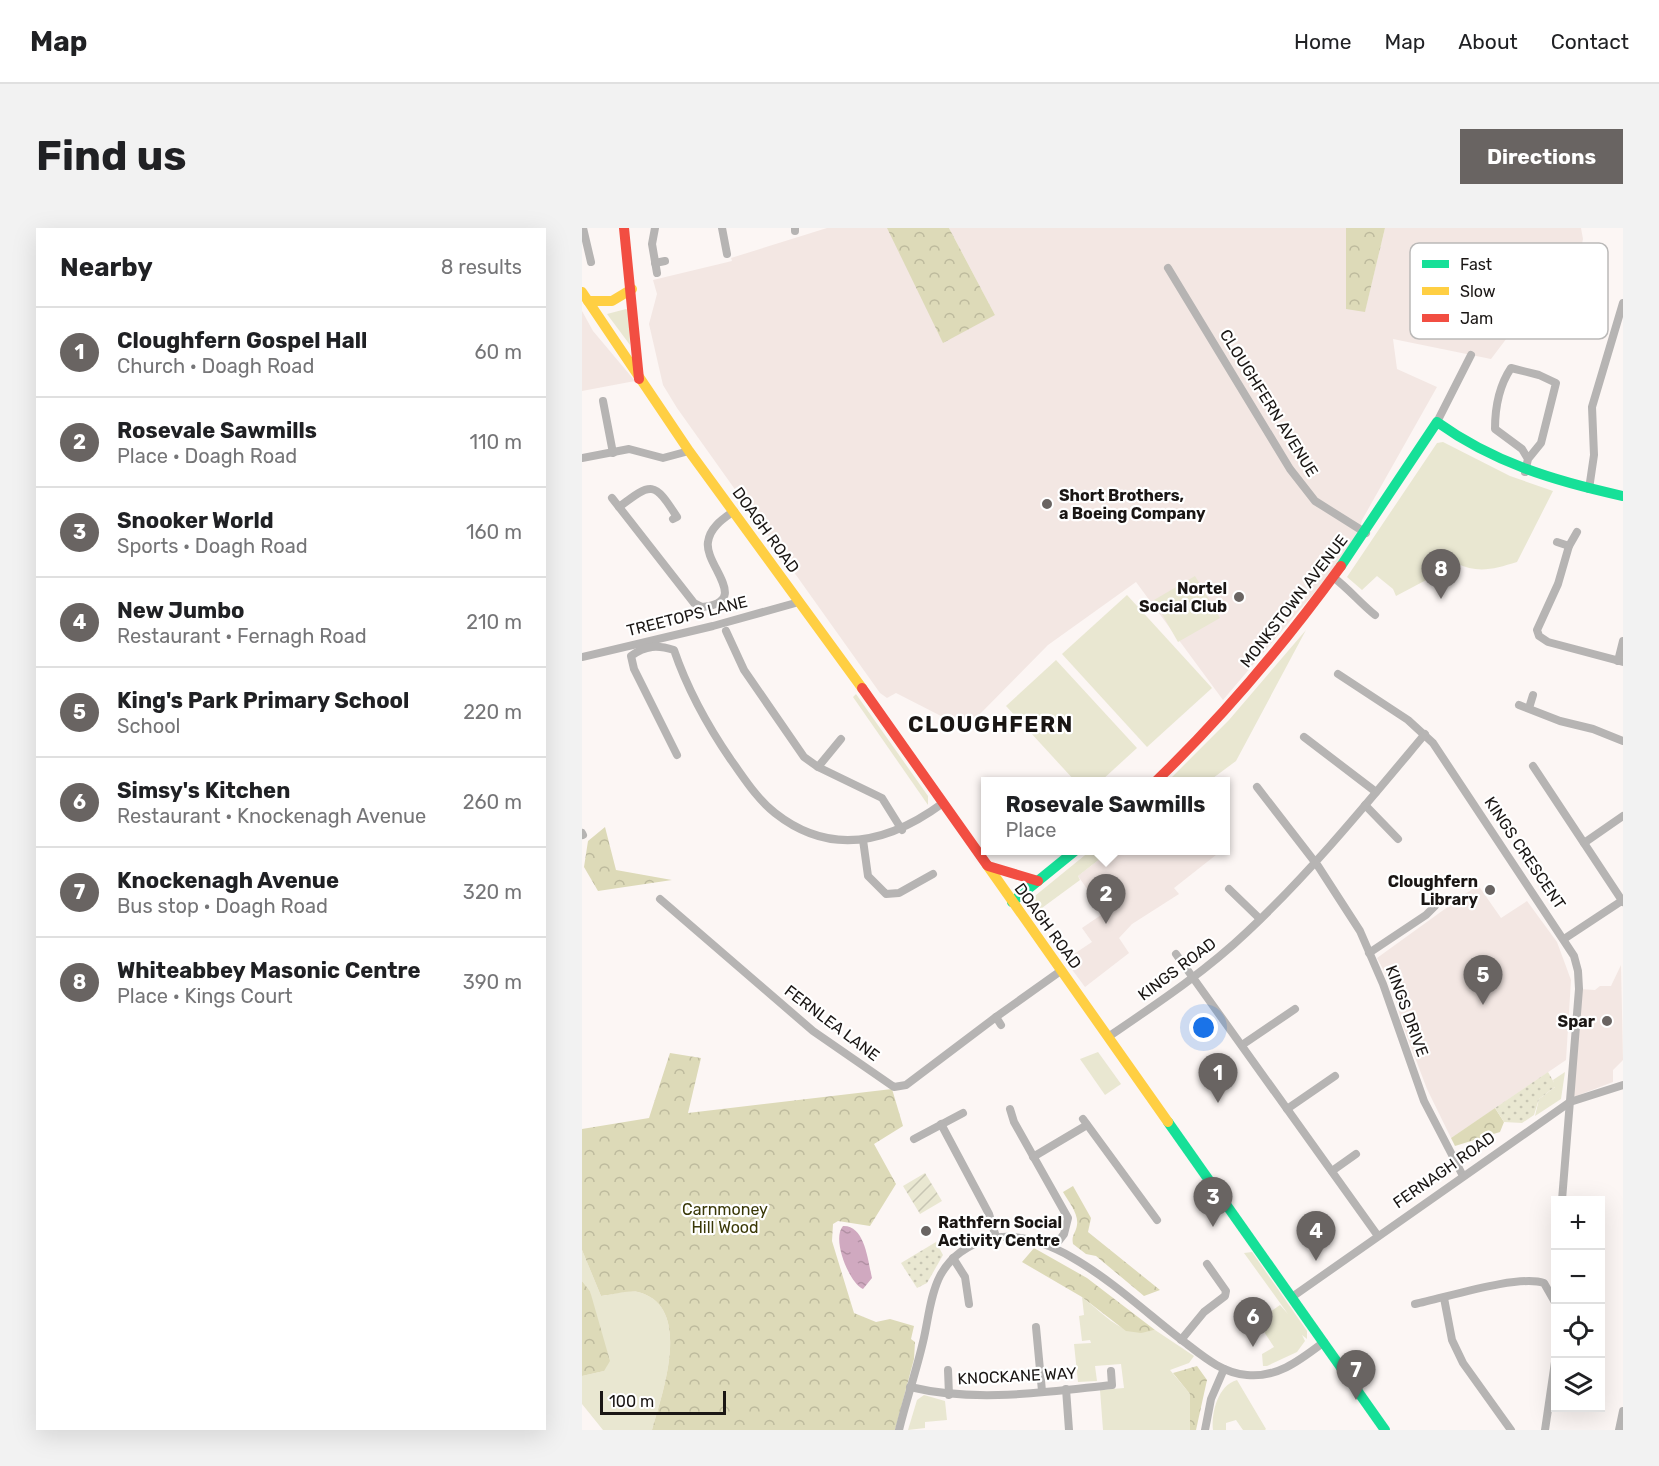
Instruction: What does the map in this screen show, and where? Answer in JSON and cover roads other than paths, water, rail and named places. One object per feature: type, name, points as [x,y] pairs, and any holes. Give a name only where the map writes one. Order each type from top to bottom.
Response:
[{"type":"main road","points":[[624,228],[632,289],[639,379]]},
{"type":"main road","points":[[585,297],[606,304],[619,299],[632,289]]},
{"type":"main road","name":"DOAGH ROAD","points":[[585,297],[689,451],[800,602],[1062,970],[1385,1430]]},
{"type":"main road","points":[[1437,422],[1489,456],[1525,472],[1623,496]]},
{"type":"main road","name":"MONKSTOWN AVENUE","points":[[1160,777],[1223,713],[1274,654],[1366,533],[1437,422]]},
{"type":"main road","points":[[1012,902],[1070,855]]},
{"type":"main road","points":[[988,866],[1038,881]]},
{"type":"street","points":[[583,228],[591,261]]},
{"type":"street","points":[[655,228],[652,244],[657,273]]},
{"type":"street","points":[[722,228],[728,254]]},
{"type":"street","points":[[655,263],[665,261]]},
{"type":"street","name":"CLOUGHFERN AVENUE","points":[[1168,268],[1290,470],[1315,501],[1366,533]]},
{"type":"street","points":[[1589,489],[1594,455],[1592,407],[1623,303]]},
{"type":"street","points":[[1437,422],[1471,355]]},
{"type":"street","points":[[1525,472],[1528,459],[1541,443],[1556,383],[1539,375],[1511,368],[1503,380],[1495,413],[1495,429],[1522,449],[1528,459]]},
{"type":"street","points":[[603,401],[613,453]]},
{"type":"street","points":[[582,458],[629,449],[663,458],[689,451]]},
{"type":"street","points":[[619,507],[642,489],[653,488],[662,493],[677,517],[673,519]]},
{"type":"street","points":[[612,498],[694,603],[702,607],[716,605],[723,599],[724,583],[709,556],[708,542],[714,527],[734,511]]},
{"type":"street","points":[[1577,532],[1569,546],[1558,584],[1537,630],[1539,636],[1548,642],[1621,661],[1623,641]]},
{"type":"street","points":[[1557,542],[1569,546]]},
{"type":"street","points":[[1333,577],[1358,596],[1361,603],[1375,615]]},
{"type":"street","name":"TREETOPS LANE","points":[[582,657],[713,626],[800,602]]},
{"type":"street","points":[[726,631],[744,670],[804,757],[818,767],[882,798],[902,830]]},
{"type":"street","points":[[677,755],[634,669],[631,656],[641,648],[659,645],[674,650],[705,724],[747,783],[774,813],[799,829],[832,839],[863,840],[902,830],[943,803]]},
{"type":"street","name":"KINGS CRESCENT","points":[[1338,674],[1425,734],[1438,750],[1574,956],[1579,978],[1562,1196]]},
{"type":"street","points":[[1529,708],[1533,695]]},
{"type":"street","points":[[1519,705],[1623,741]]},
{"type":"street","name":"KINGS ROAD","points":[[1108,1037],[1193,976],[1260,920],[1365,805],[1425,734]]},
{"type":"street","points":[[1304,737],[1376,792]]},
{"type":"street","points":[[818,767],[841,739]]},
{"type":"street","points":[[1533,766],[1623,901],[1564,939]]},
{"type":"street","points":[[1257,787],[1315,861]]},
{"type":"street","points":[[1365,805],[1398,839]]},
{"type":"street","points":[[1584,843],[1623,816]]},
{"type":"street","points":[[863,840],[868,876],[886,894],[899,893],[933,874]]},
{"type":"street","name":"KINGS DRIVE","points":[[1315,861],[1338,894],[1369,952],[1383,984],[1424,1101],[1463,1176]]},
{"type":"street","points":[[1229,889],[1260,920]]},
{"type":"street","name":"FERNLEA LANE","points":[[660,899],[813,1031],[894,1087],[906,1084],[998,1021],[1062,970]]},
{"type":"street","points":[[1369,952],[1426,915],[1435,906]]},
{"type":"street","points":[[1176,954],[1378,1236]]},
{"type":"street","points":[[1242,1045],[1295,1009]]},
{"type":"street","points":[[1287,1109],[1335,1077]]},
{"type":"street","name":"FERNAGH ROAD","points":[[1292,1297],[1570,1102],[1623,1085]]},
{"type":"street","points":[[1010,1109],[1033,1157],[1068,1218],[1064,1234],[1054,1247]]},
{"type":"street","points":[[915,1138],[963,1113]]},
{"type":"street","points":[[1033,1157],[1085,1122],[1155,1218]]},
{"type":"street","points":[[941,1124],[989,1214],[996,1237]]},
{"type":"street","points":[[1332,1171],[1356,1154]]},
{"type":"street","points":[[899,1430],[939,1278],[953,1258],[978,1241],[996,1237],[1019,1236],[1054,1247],[1107,1280],[1181,1340],[1224,1369],[1245,1375],[1273,1373],[1289,1367],[1324,1342]]},
{"type":"street","points":[[953,1258],[965,1277],[969,1304]]},
{"type":"street","points":[[1181,1340],[1204,1312],[1225,1296],[1226,1291],[1207,1264]]},
{"type":"street","points":[[1415,1304],[1534,1280],[1544,1283],[1551,1295]]},
{"type":"street","points":[[1444,1298],[1452,1340],[1463,1363],[1511,1430]]},
{"type":"street","points":[[1036,1327],[1042,1391]]},
{"type":"street","points":[[1545,1430],[1556,1358]]},
{"type":"street","points":[[1205,1430],[1211,1399],[1224,1369]]},
{"type":"street","points":[[948,1370],[949,1395]]},
{"type":"street","name":"KNOCKANE WAY","points":[[910,1387],[949,1395],[976,1397],[1113,1385],[1110,1371]]},
{"type":"street","points":[[1066,1389],[1069,1430]]},
{"type":"street","points":[[1619,1430],[1623,1413]]},
{"type":"water","points":[[843,1226],[856,1231],[867,1254],[872,1278],[863,1289],[853,1279],[844,1260],[839,1241]]},
{"type":"place","name":"Short Brothers, a Boeing Company","points":[[1047,504]]},
{"type":"place","name":"Nortel Social Club","points":[[1239,597]]},
{"type":"place","name":"Whiteabbey Masonic Centre","points":[[1441,599]]},
{"type":"place","name":"Cloughfern Library","points":[[1490,890]]},
{"type":"place","name":"Rosevale Sawmills","points":[[1106,924]]},
{"type":"place","name":"King's Park Primary School","points":[[1483,1005]]},
{"type":"place","name":"Spar","points":[[1607,1021]]},
{"type":"place","name":"Cloughfern Gospel Hall","points":[[1218,1103]]},
{"type":"place","name":"Snooker World","points":[[1213,1227]]},
{"type":"place","name":"Rathfern Social Activity Centre","points":[[926,1231]]},
{"type":"place","name":"New Jumbo","points":[[1316,1261]]},
{"type":"place","name":"Simsy's Kitchen","points":[[1253,1347]]},
{"type":"place","name":"Knockenagh Avenue","points":[[1356,1400]]},
{"type":"district","name":"CLOUGHFERN","points":[[991,724]]},
{"type":"park label","name":"Carnmoney Hill Wood","points":[[725,1218]]}]
